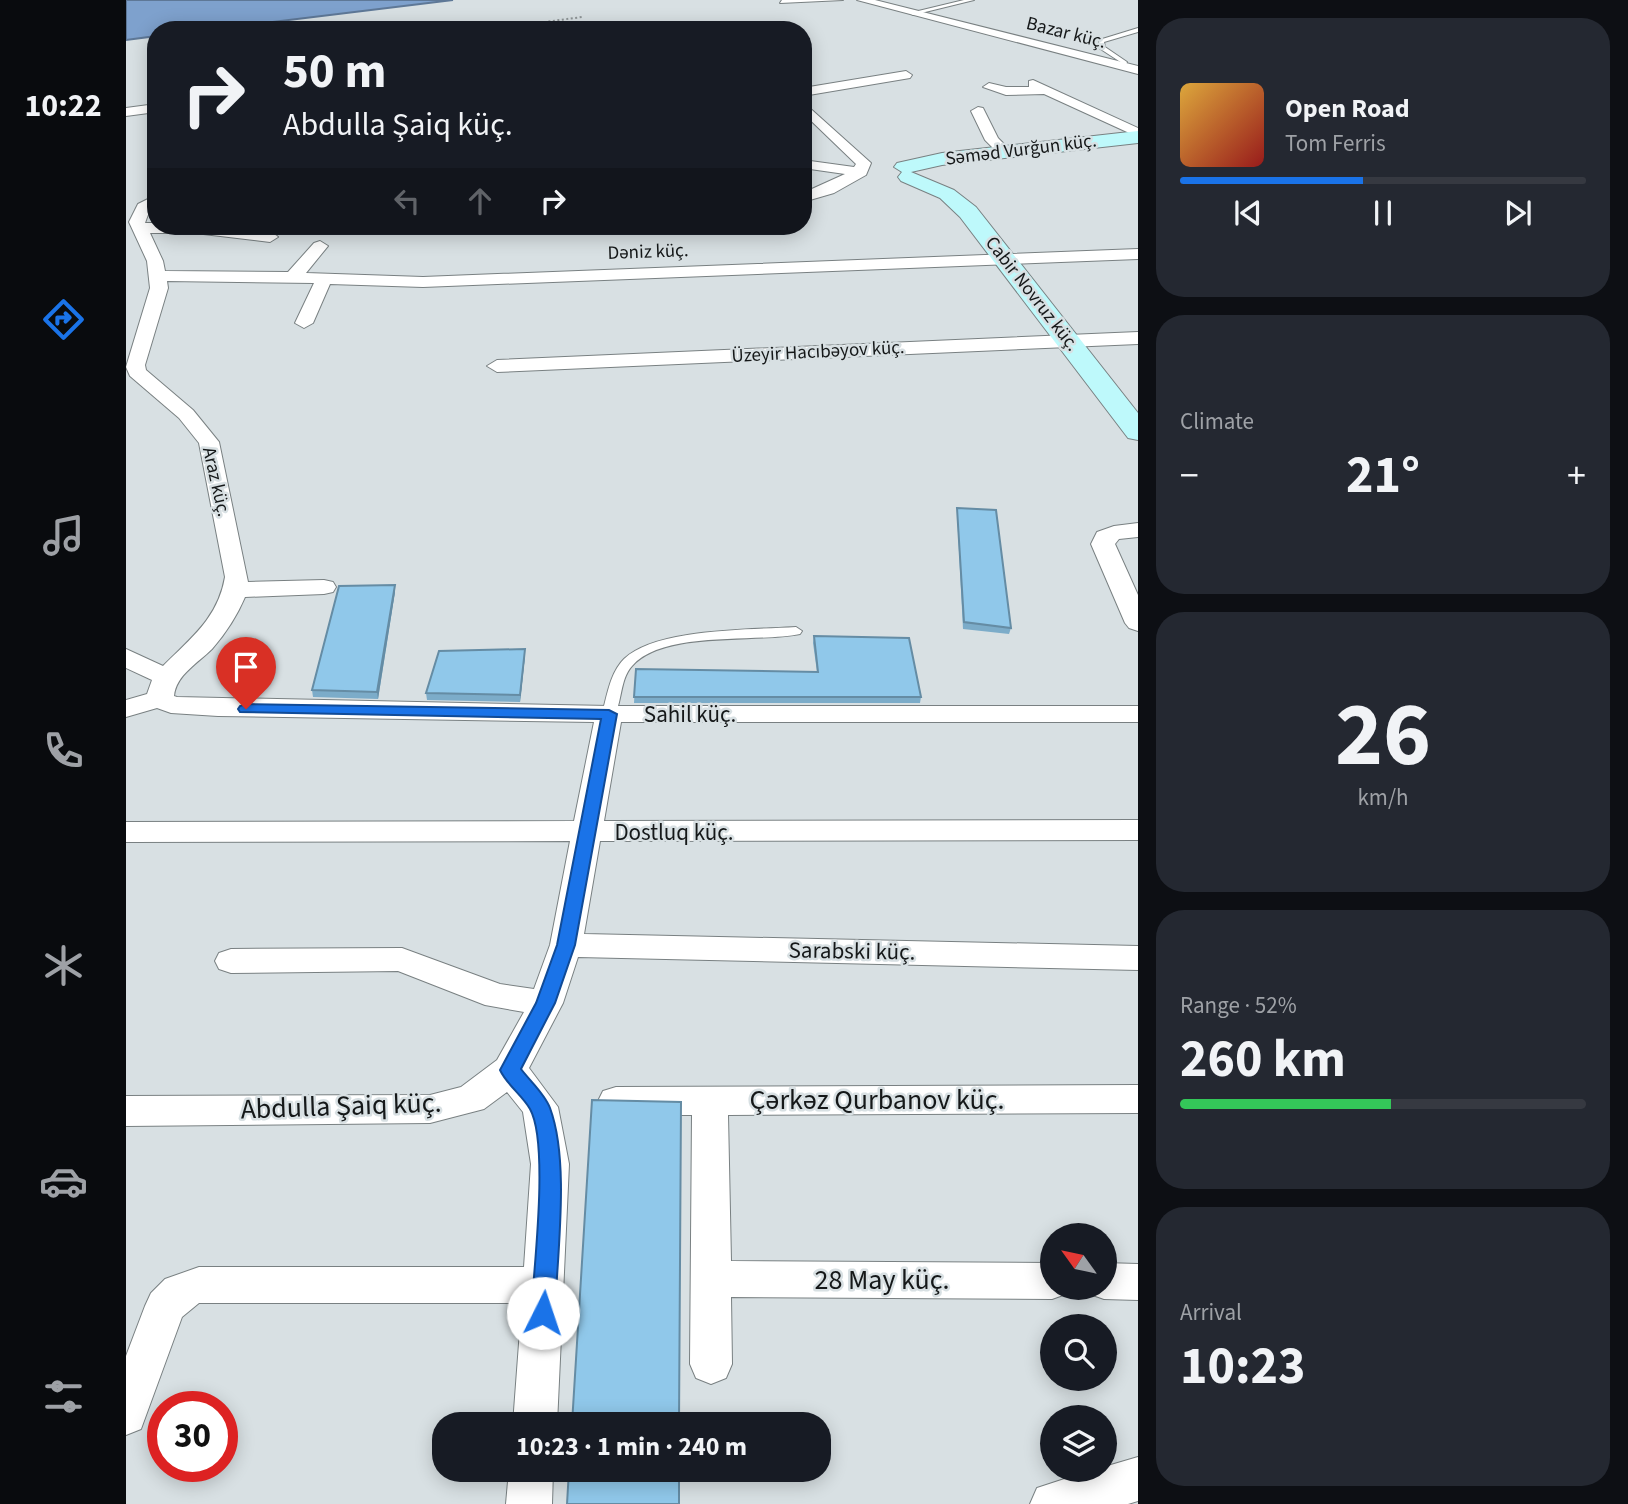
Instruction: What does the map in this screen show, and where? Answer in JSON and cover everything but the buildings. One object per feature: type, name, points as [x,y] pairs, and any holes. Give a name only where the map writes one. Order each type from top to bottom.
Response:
[{"type":"main road","name":"Səməd Vurğun küç.","points":[[895,173],[942,159],[1138,135]]},
{"type":"main road","name":"Cabir Novruz küç.","points":[[895,173],[936,188],[955,200],[1006,259],[1138,432]]},
{"type":"street","name":"Bazar küç.","points":[[862,0],[1138,70]]},
{"type":"street","points":[[839,72],[859,83]]},
{"type":"street","points":[[812,91],[906,75]]},
{"type":"street","points":[[989,87],[1006,91],[1039,87],[1138,135]]},
{"type":"street","points":[[126,112],[147,109]]},
{"type":"street","points":[[978,111],[992,141],[1004,151]]},
{"type":"street","points":[[812,114],[862,159],[863,166],[858,172],[827,190],[812,195]]},
{"type":"street","points":[[812,165],[858,172],[895,173]]},
{"type":"street","points":[[135,191],[147,190]]},
{"type":"street","points":[[147,207],[139,213],[137,222],[140,228],[147,228]]},
{"type":"street","name":"Araz küç.","points":[[140,228],[159,276],[156,305],[130,374],[186,414],[209,442],[237,577],[235,590]]},
{"type":"street","points":[[253,235],[270,237]]},
{"type":"street","points":[[293,277],[320,246]]},
{"type":"street","name":"Dәniz küç.","points":[[159,276],[423,282],[1138,254]]},
{"type":"street","points":[[304,323],[324,279]]},
{"type":"street","name":"Üzeyir Hacıbəyov küç.","points":[[497,366],[1138,338]]},
{"type":"street","points":[[1138,530],[1114,533],[1105,537],[1103,544],[1138,624]]},
{"type":"street","points":[[126,709],[164,688],[216,627],[232,601],[235,590],[324,587]]},
{"type":"street","name":"Sahil küç.","points":[[126,657],[147,669],[164,688],[171,705],[218,708],[609,714],[1138,714]]},
{"type":"street","name":"Abdulla Şaiq küç.","points":[[126,1111],[430,1109],[471,1099],[510,1070],[546,1003],[566,945],[609,714]]},
{"type":"street","name":"Dostluq küç.","points":[[126,832],[1138,830]]},
{"type":"street","name":"Sarabski küç.","points":[[566,945],[1138,958]]},
{"type":"street","points":[[232,961],[383,958],[402,960],[497,996],[546,1003]]},
{"type":"street","points":[[510,1070],[540,1107],[550,1164],[536,1412]]},
{"type":"street","name":"Çərkəz Qurbanov küç.","points":[[616,1101],[1138,1099]]},
{"type":"street","points":[[710,1101],[711,1364]]},
{"type":"street","name":"28 May küç.","points":[[712,1279],[1040,1281]]},
{"type":"street","points":[[1117,1281],[1138,1282]]},
{"type":"street","points":[[126,1414],[165,1306],[179,1292],[199,1285],[545,1285]]},
{"type":"street","points":[[1054,1504],[1138,1479]]},
{"type":"street","points":[[529,1504],[530,1482]]},
{"type":"lane","points":[[782,2],[840,0]]},
{"type":"lane","points":[[913,13],[971,0]]},
{"type":"lane","points":[[1123,66],[1125,63],[1102,48],[1101,41],[1138,30]]},
{"type":"lane","points":[[609,714],[619,679],[627,663],[637,654],[674,641],[796,632]]},
{"type":"path","points":[[552,21],[582,17]]},
{"type":"water","points":[[126,0],[453,0],[282,21],[147,21],[147,37],[126,40]]},
{"type":"route","points":[[246,709],[609,714],[566,945],[546,1003],[510,1070],[540,1107],[547,1137],[550,1164],[543,1313]]}]
